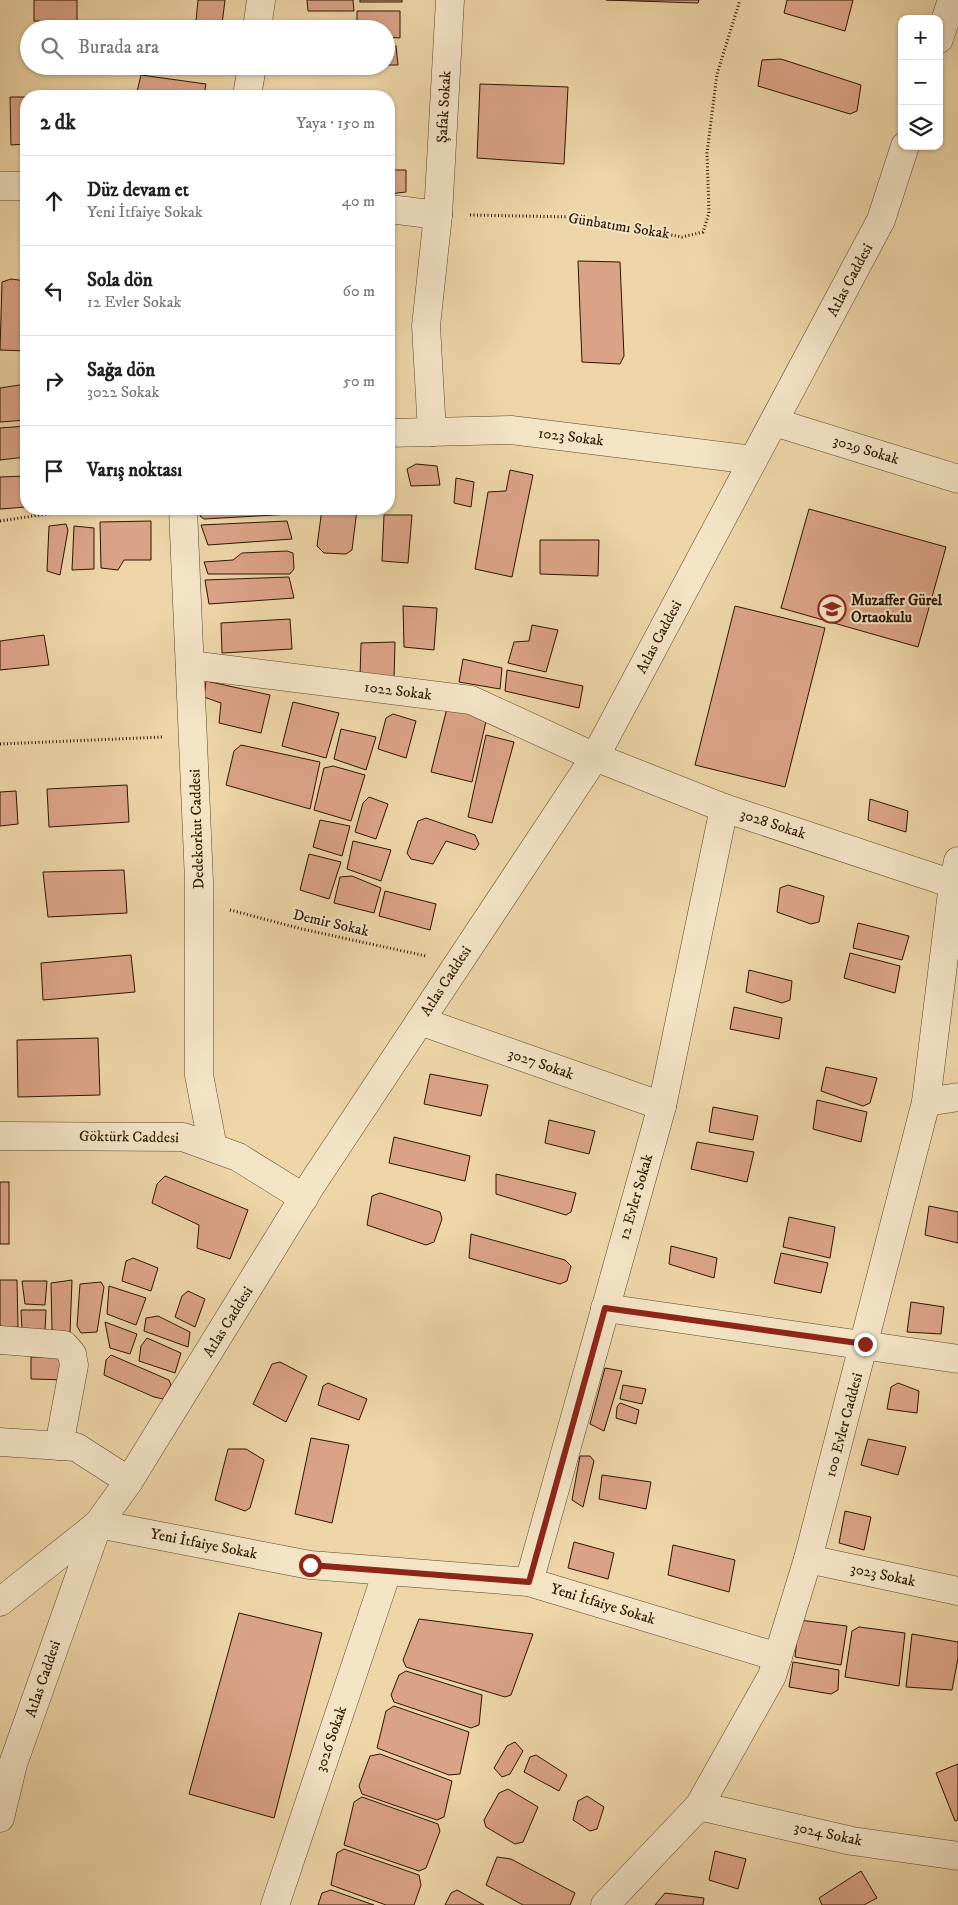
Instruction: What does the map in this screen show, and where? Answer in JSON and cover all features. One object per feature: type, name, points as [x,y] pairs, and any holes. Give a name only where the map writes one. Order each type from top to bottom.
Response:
[{"type":"street","points":[[258,20],[261,0]]},
{"type":"street","name":"Şafak Sokak","points":[[432,432],[426,326],[438,215],[450,0]]},
{"type":"street","points":[[943,27],[952,0]]},
{"type":"street","points":[[248,90],[250,75]]},
{"type":"street","name":"Atlas Caddesi","points":[[0,1818],[13,1764],[98,1524],[129,1481],[304,1198],[595,757],[881,220],[904,150]]},
{"type":"street","points":[[0,186],[20,186]]},
{"type":"street","points":[[395,210],[438,215]]},
{"type":"street","name":"3029 Sokak","points":[[774,422],[958,479]]},
{"type":"street","name":"1023 Sokak","points":[[395,433],[511,430],[753,460]]},
{"type":"street","name":"Dedekorkut Caddesi","points":[[183,515],[199,902],[199,1075],[213,1148]]},
{"type":"street","name":"1022 Sokak","points":[[190,665],[471,700],[595,757]]},
{"type":"street","name":"3028 Sokak","points":[[595,757],[724,808],[955,872]]},
{"type":"street","name":"12 Evler Sokak","points":[[529,1582],[662,1106],[724,808]]},
{"type":"street","name":"100 Evler Caddesi","points":[[605,1905],[699,1806],[772,1676],[808,1560],[926,1102],[955,872]]},
{"type":"street","name":"3027 Sokak","points":[[420,1021],[662,1106]]},
{"type":"street","points":[[926,1102],[958,1097]]},
{"type":"street","name":"Göktürk Caddesi","points":[[0,1136],[183,1137],[238,1158],[304,1198]]},
{"type":"street","points":[[605,1308],[865,1344],[958,1359]]},
{"type":"street","points":[[0,1340],[64,1345],[72,1354],[74,1365],[59,1446]]},
{"type":"street","points":[[0,1442],[76,1447],[129,1481]]},
{"type":"street","points":[[0,1602],[98,1524]]},
{"type":"street","name":"Yeni İtfaiye Sokak","points":[[98,1524],[310,1565],[529,1582],[778,1657]]},
{"type":"street","name":"3023 Sokak","points":[[808,1560],[958,1591]]},
{"type":"street","name":"3026 Sokak","points":[[275,1905],[387,1572]]},
{"type":"street","name":"3024 Sokak","points":[[699,1806],[852,1840],[958,1856]]},
{"type":"path","name":"Günbatımı Sokak","points":[[438,215],[573,217],[682,237],[703,232],[709,213],[707,153],[717,74],[740,0]]},
{"type":"path","points":[[0,521],[40,515]]},
{"type":"path","points":[[0,744],[193,735]]},
{"type":"path","name":"Demir Sokak","points":[[199,902],[302,930],[459,963]]},
{"type":"building","points":[[34,0],[77,0],[77,20],[34,20]]},
{"type":"building","points":[[198,0],[225,0],[222,20],[196,20]]},
{"type":"building","points":[[307,0],[353,0],[354,11],[308,11]]},
{"type":"building","points":[[360,0],[402,0],[402,2],[360,2]]},
{"type":"building","points":[[606,0],[699,0],[698,3]]},
{"type":"building","points":[[787,0],[853,0],[845,31],[784,13]]},
{"type":"building","points":[[357,11],[400,11],[400,38],[395,38],[395,20],[357,20]]},
{"type":"building","points":[[395,46],[396,46],[398,65],[395,65]]},
{"type":"building","points":[[781,59],[861,85],[857,111],[850,114],[758,86],[762,60]]},
{"type":"building","points":[[141,75],[206,84],[205,90],[137,90]]},
{"type":"building","points":[[480,84],[568,87],[564,164],[477,158]]},
{"type":"building","points":[[10,97],[20,97],[20,144],[11,145]]},
{"type":"building","points":[[395,170],[406,170],[406,192],[395,193]]},
{"type":"building","points":[[578,261],[620,262],[624,356],[620,364],[582,362]]},
{"type":"building","points":[[11,279],[20,280],[20,351],[0,350],[2,282]]},
{"type":"building","points":[[20,385],[20,420],[0,422],[0,388]]},
{"type":"building","points":[[20,426],[20,458],[0,460],[0,428]]},
{"type":"building","points":[[416,464],[437,466],[440,485],[411,486],[407,469]]},
{"type":"building","points":[[510,470],[533,475],[512,577],[475,569],[488,492],[506,491]]},
{"type":"building","points":[[20,476],[20,507],[0,509],[0,477]]},
{"type":"building","points":[[456,478],[474,482],[471,507],[454,503]]},
{"type":"building","points":[[809,509],[946,547],[918,647],[781,608]]},
{"type":"building","points":[[200,515],[274,515],[204,519]]},
{"type":"building","points":[[321,515],[356,515],[352,550],[346,554],[324,553],[317,546]]},
{"type":"building","points":[[384,515],[412,515],[408,563],[382,561]]},
{"type":"building","points":[[151,521],[151,560],[124,560],[118,570],[101,568],[100,522]]},
{"type":"building","points":[[287,521],[292,539],[208,545],[201,525]]},
{"type":"building","points":[[66,524],[68,530],[60,575],[47,571],[49,526]]},
{"type":"building","points":[[74,526],[94,528],[94,569],[72,570]]},
{"type":"building","points":[[540,540],[599,540],[598,576],[540,574]]},
{"type":"building","points":[[287,551],[293,553],[294,569],[290,574],[208,574],[204,562],[233,560],[242,553]]},
{"type":"building","points":[[289,577],[294,598],[209,604],[205,580]]},
{"type":"building","points":[[403,606],[437,608],[434,650],[404,647]]},
{"type":"building","points":[[735,606],[825,628],[785,787],[695,765]]},
{"type":"building","points":[[290,619],[292,649],[222,653],[221,623]]},
{"type":"building","points":[[532,625],[558,630],[546,672],[508,663],[514,642],[529,641]]},
{"type":"building","points":[[44,635],[49,665],[0,670],[0,641]]},
{"type":"building","points":[[395,642],[394,680],[360,677],[361,643]]},
{"type":"building","points":[[463,659],[502,668],[500,689],[459,682]]},
{"type":"building","points":[[507,670],[583,686],[579,708],[505,691]]},
{"type":"building","points":[[206,681],[270,695],[261,733],[219,723],[221,703],[204,697]]},
{"type":"building","points":[[293,702],[339,713],[326,758],[282,746]]},
{"type":"building","points":[[447,708],[487,717],[472,782],[431,772]]},
{"type":"building","points":[[393,714],[416,721],[406,758],[378,749],[386,718]]},
{"type":"building","points":[[341,729],[376,737],[366,770],[334,759]]},
{"type":"building","points":[[486,735],[514,742],[492,823],[468,817]]},
{"type":"building","points":[[241,745],[320,762],[310,809],[226,785],[234,751]]},
{"type":"building","points":[[333,766],[365,775],[351,821],[314,810],[324,768]]},
{"type":"building","points":[[127,785],[129,822],[49,827],[47,789]]},
{"type":"building","points":[[16,791],[18,824],[0,826],[0,792]]},
{"type":"building","points":[[369,797],[388,804],[376,839],[355,832],[363,803]]},
{"type":"building","points":[[870,799],[908,811],[906,832],[868,820]]},
{"type":"building","points":[[426,818],[475,835],[479,844],[475,850],[446,841],[433,864],[411,859],[407,853],[418,821]]},
{"type":"building","points":[[320,820],[350,826],[342,856],[313,847]]},
{"type":"building","points":[[353,841],[391,850],[381,881],[347,869]]},
{"type":"building","points":[[309,854],[341,862],[329,899],[300,890]]},
{"type":"building","points":[[124,870],[127,913],[48,917],[43,872]]},
{"type":"building","points":[[352,876],[381,888],[374,913],[334,903],[340,877]]},
{"type":"building","points":[[788,885],[824,896],[819,922],[811,924],[777,912],[780,888]]},
{"type":"building","points":[[385,891],[436,904],[430,930],[379,916]]},
{"type":"building","points":[[858,923],[909,936],[902,960],[853,948]]},
{"type":"building","points":[[850,953],[900,966],[895,993],[844,978]]},
{"type":"building","points":[[131,955],[135,992],[43,1000],[41,963]]},
{"type":"building","points":[[749,970],[792,981],[790,1000],[782,1003],[746,992]]},
{"type":"building","points":[[734,1007],[782,1018],[779,1039],[730,1029]]},
{"type":"building","points":[[98,1038],[100,1095],[18,1097],[17,1040]]},
{"type":"building","points":[[826,1067],[877,1078],[870,1103],[863,1106],[821,1091]]},
{"type":"building","points":[[430,1074],[488,1085],[481,1116],[424,1104]]},
{"type":"building","points":[[817,1100],[867,1112],[861,1142],[813,1129]]},
{"type":"building","points":[[713,1107],[758,1116],[753,1140],[709,1132]]},
{"type":"building","points":[[549,1120],[595,1131],[589,1154],[545,1143]]},
{"type":"building","points":[[394,1137],[470,1156],[465,1181],[389,1163]]},
{"type":"building","points":[[697,1142],[754,1152],[747,1182],[691,1169]]},
{"type":"building","points":[[496,1174],[576,1193],[571,1212],[566,1215],[496,1194]]},
{"type":"building","points":[[165,1176],[248,1210],[230,1259],[197,1248],[199,1225],[152,1203],[157,1184]]},
{"type":"building","points":[[0,1182],[9,1182],[9,1244],[0,1244]]},
{"type":"building","points":[[380,1193],[440,1212],[442,1219],[434,1242],[426,1245],[367,1225],[372,1196]]},
{"type":"building","points":[[929,1206],[958,1212],[958,1243],[925,1235]]},
{"type":"building","points":[[789,1217],[835,1227],[830,1258],[783,1247]]},
{"type":"building","points":[[471,1234],[565,1260],[571,1266],[567,1281],[560,1284],[469,1258]]},
{"type":"building","points":[[671,1246],[717,1258],[714,1278],[669,1264]]},
{"type":"building","points":[[781,1253],[828,1263],[821,1293],[774,1283]]},
{"type":"building","points":[[133,1258],[158,1268],[151,1291],[122,1281],[126,1261]]},
{"type":"building","points":[[0,1280],[17,1280],[18,1327],[0,1329]]},
{"type":"building","points":[[72,1280],[70,1333],[52,1330],[51,1283]]},
{"type":"building","points":[[22,1281],[47,1281],[45,1305],[25,1304]]},
{"type":"building","points":[[101,1282],[104,1287],[97,1332],[81,1333],[77,1326],[80,1284]]},
{"type":"building","points":[[109,1286],[146,1298],[136,1325],[107,1314]]},
{"type":"building","points":[[188,1291],[205,1299],[195,1327],[175,1317],[182,1296]]},
{"type":"building","points":[[911,1302],[944,1307],[941,1334],[907,1332]]},
{"type":"building","points":[[21,1310],[46,1310],[45,1331],[22,1330]]},
{"type":"building","points":[[158,1316],[190,1332],[188,1347],[144,1331],[146,1318]]},
{"type":"building","points":[[105,1322],[137,1334],[130,1354],[110,1348]]},
{"type":"building","points":[[147,1338],[181,1353],[175,1373],[139,1361],[141,1346]]},
{"type":"building","points":[[111,1355],[169,1380],[171,1385],[163,1399],[154,1397],[104,1375],[106,1360]]},
{"type":"building","points":[[31,1357],[68,1357],[69,1380],[31,1379]]},
{"type":"building","points":[[280,1362],[307,1376],[286,1422],[253,1404],[272,1364]]},
{"type":"building","points":[[605,1368],[622,1371],[604,1431],[590,1424]]},
{"type":"building","points":[[328,1383],[367,1399],[359,1420],[318,1405],[323,1386]]},
{"type":"building","points":[[898,1383],[919,1391],[917,1413],[887,1409],[891,1387]]},
{"type":"building","points":[[623,1385],[646,1389],[642,1404],[620,1399]]},
{"type":"building","points":[[620,1403],[639,1410],[636,1424],[616,1418],[617,1407]]},
{"type":"building","points":[[311,1438],[349,1445],[332,1523],[295,1514]]},
{"type":"building","points":[[868,1439],[906,1447],[898,1475],[861,1465]]},
{"type":"building","points":[[228,1449],[246,1449],[264,1460],[250,1508],[245,1511],[215,1500]]},
{"type":"building","points":[[580,1456],[590,1456],[594,1461],[583,1507],[572,1500]]},
{"type":"building","points":[[602,1475],[651,1482],[646,1509],[599,1499]]},
{"type":"building","points":[[845,1511],[871,1517],[864,1550],[839,1543]]},
{"type":"building","points":[[574,1542],[614,1553],[608,1579],[568,1568]]},
{"type":"building","points":[[673,1545],[735,1560],[729,1592],[668,1575]]},
{"type":"building","points":[[239,1613],[322,1633],[274,1818],[189,1794]]},
{"type":"building","points":[[419,1619],[533,1634],[511,1695],[505,1697],[406,1667],[403,1660]]},
{"type":"building","points":[[799,1620],[847,1626],[841,1665],[795,1657]]},
{"type":"building","points":[[859,1627],[905,1633],[899,1686],[845,1677],[852,1631]]},
{"type":"building","points":[[912,1634],[958,1642],[958,1658],[952,1690],[906,1687]]},
{"type":"building","points":[[793,1662],[839,1670],[838,1690],[831,1694],[789,1687]]},
{"type":"building","points":[[406,1671],[482,1695],[479,1725],[471,1728],[394,1702],[391,1695],[399,1675]]},
{"type":"building","points":[[394,1706],[469,1732],[460,1774],[449,1775],[377,1748],[386,1711]]},
{"type":"building","points":[[515,1742],[523,1751],[510,1774],[502,1777],[494,1768],[507,1746]]},
{"type":"building","points":[[380,1754],[452,1781],[444,1817],[437,1820],[362,1794],[359,1786],[370,1756]]},
{"type":"building","points":[[536,1755],[567,1775],[559,1791],[524,1772],[530,1757]]},
{"type":"building","points":[[958,1764],[958,1820],[955,1821],[936,1773]]},
{"type":"building","points":[[508,1789],[538,1807],[523,1842],[515,1844],[486,1827],[484,1820],[499,1793]]},
{"type":"building","points":[[587,1796],[604,1807],[597,1829],[590,1831],[573,1820],[578,1801]]},
{"type":"building","points":[[362,1797],[438,1824],[440,1831],[426,1868],[419,1871],[344,1845],[354,1802]]},
{"type":"building","points":[[344,1849],[419,1875],[421,1885],[414,1905],[386,1905],[331,1885],[337,1853]]},
{"type":"building","points":[[715,1851],[746,1859],[738,1889],[709,1880]]},
{"type":"building","points":[[497,1857],[511,1859],[575,1893],[570,1905],[523,1905],[486,1885]]},
{"type":"building","points":[[861,1871],[877,1898],[864,1905],[822,1905],[819,1898]]},
{"type":"building","points":[[331,1890],[374,1905],[318,1905],[322,1893]]},
{"type":"building","points":[[457,1890],[484,1905],[445,1905],[451,1893]]},
{"type":"building","points":[[665,1893],[704,1898],[703,1905],[655,1905]]},
{"type":"place","name":"Muzaffer Gürel Ortaokulu","points":[[832,609]]},
{"type":"route","points":[[310,1565],[529,1582],[605,1308],[865,1344]]}]
